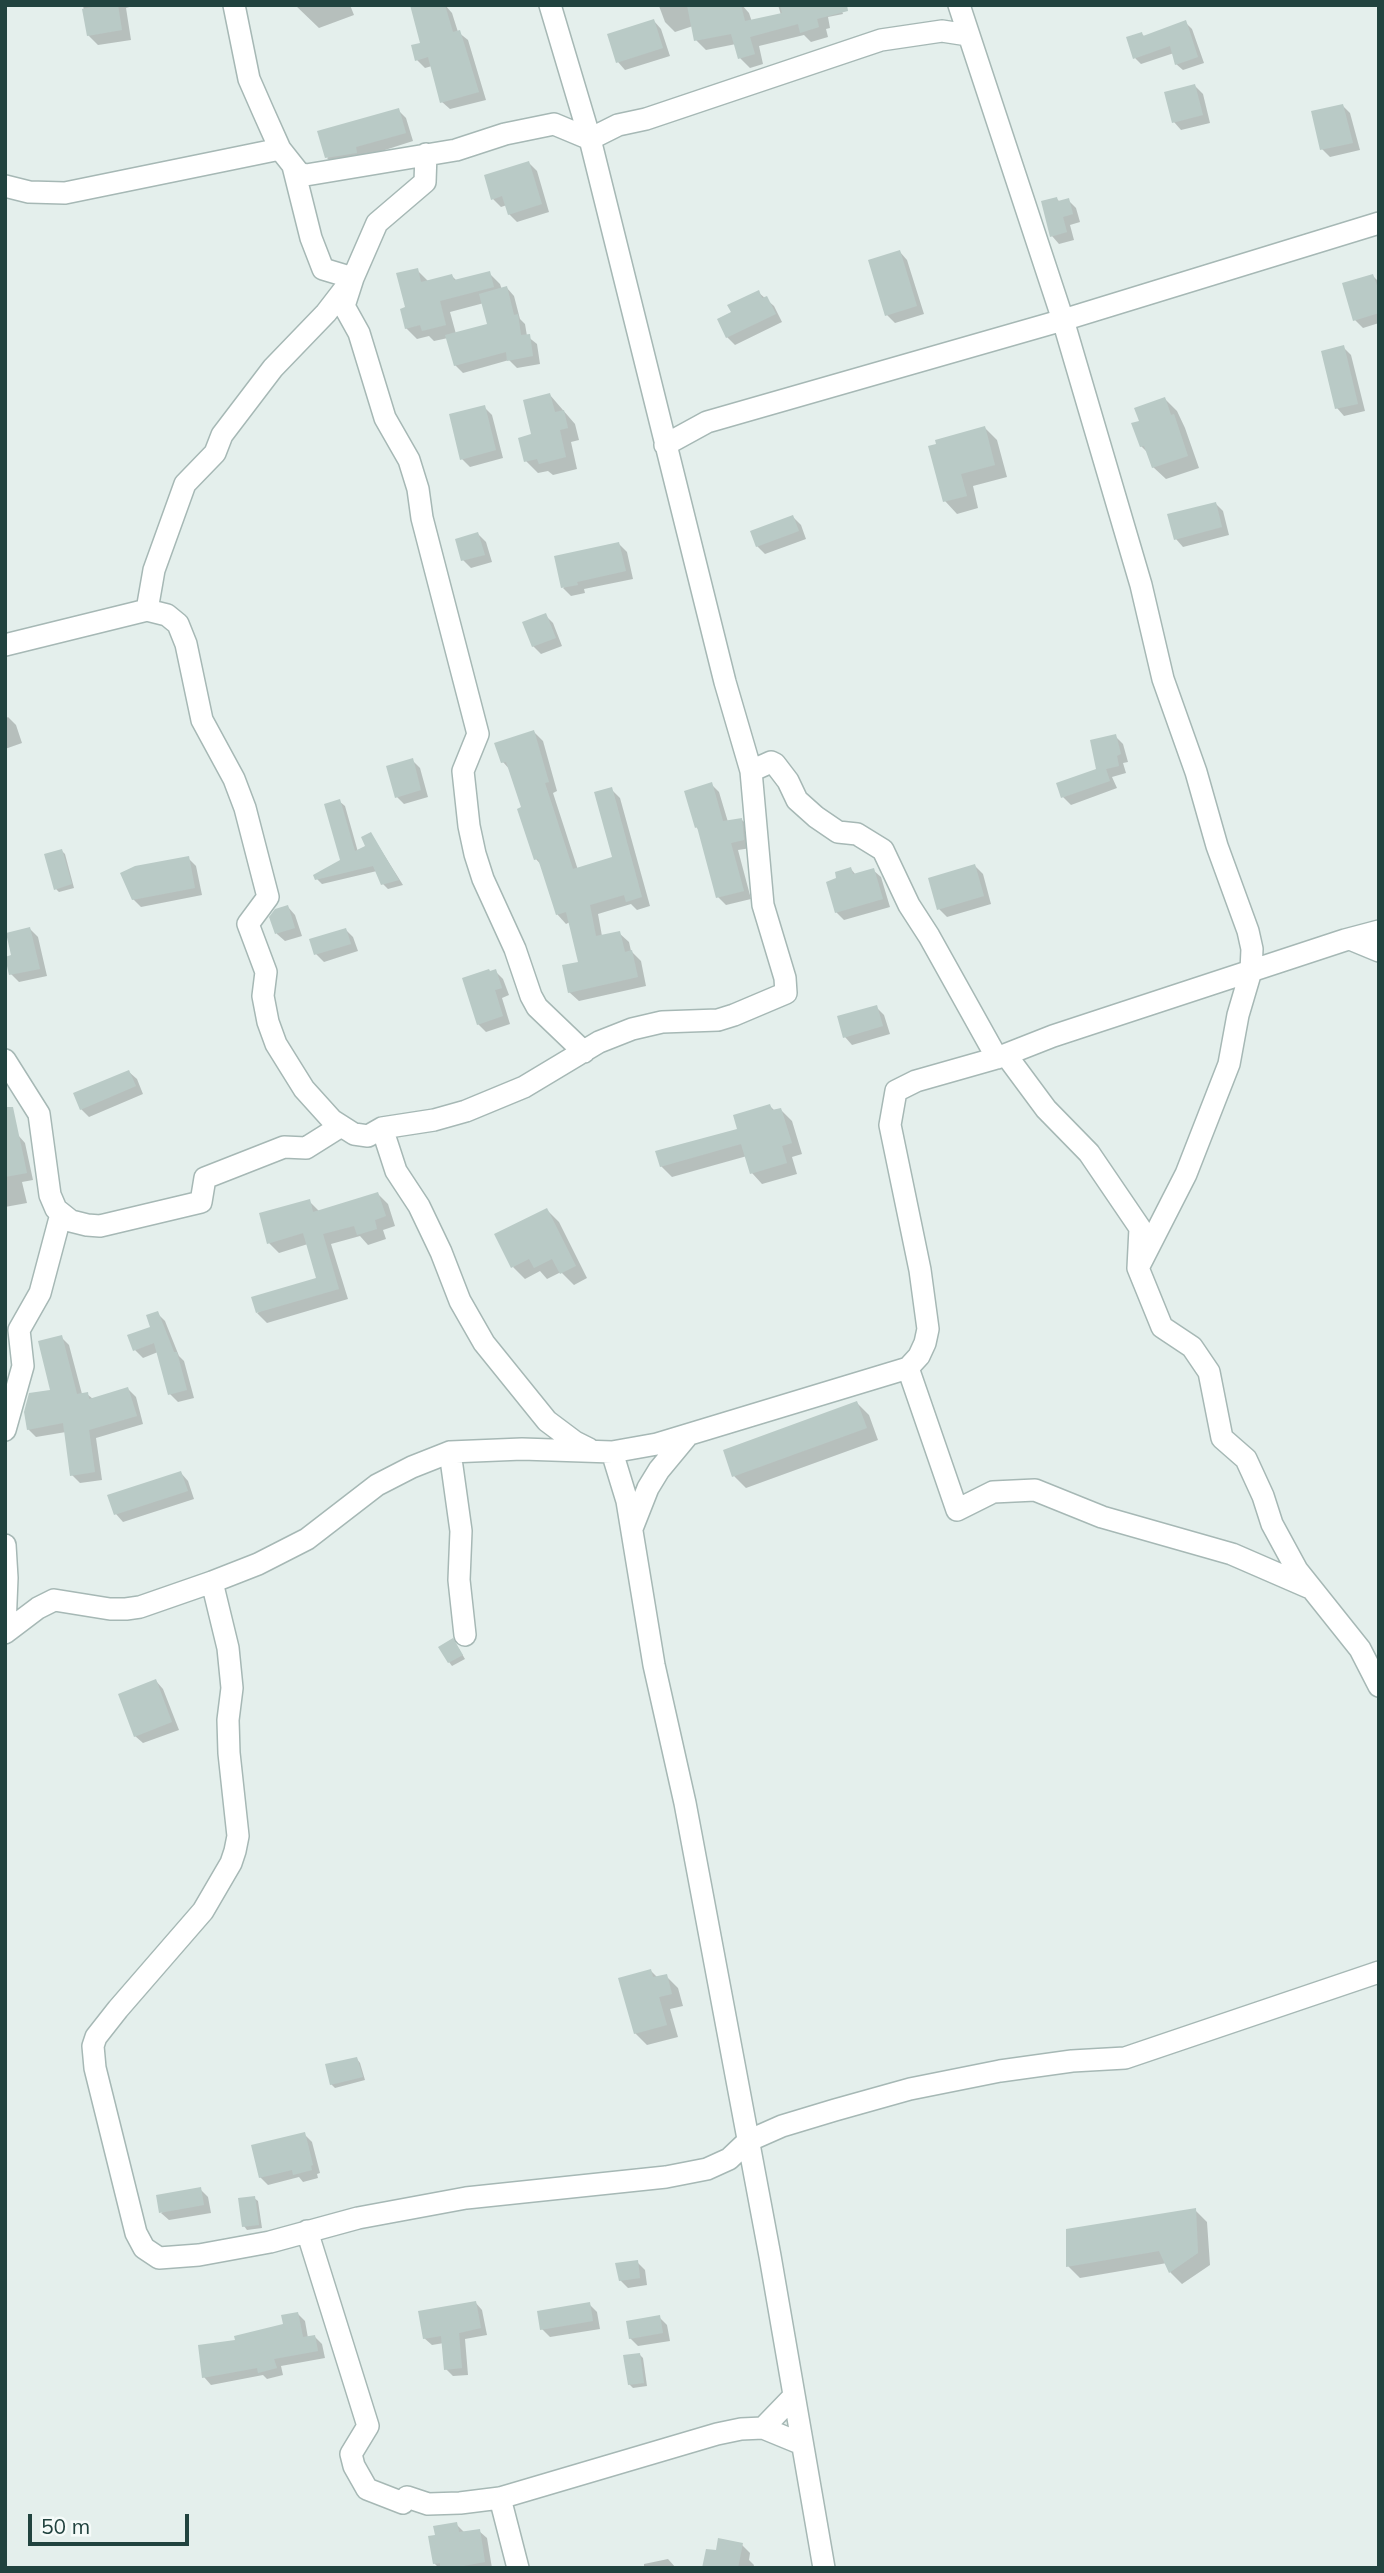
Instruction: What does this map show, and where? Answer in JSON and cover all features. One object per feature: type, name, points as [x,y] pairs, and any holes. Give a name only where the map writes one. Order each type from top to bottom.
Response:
[{"type":"street","points":[[234,5],[249,79],[280,149],[299,173],[306,175],[456,150],[505,134],[554,124],[590,139],[618,125],[646,119],[881,40],[942,32],[968,35]]},
{"type":"street","points":[[5,645],[147,610],[167,615],[178,624],[184,635],[202,720],[234,779],[245,808],[268,897],[248,924],[266,972],[263,996],[268,1022],[276,1044],[304,1089],[341,1126],[354,1134],[368,1136],[382,1128],[434,1120],[466,1111],[524,1087],[599,1042],[632,1029],[662,1022],[718,1020],[734,1016],[786,993],[785,978],[763,905],[751,771],[725,682],[590,139],[550,5]]},
{"type":"street","points":[[959,5],[1063,320],[1141,585],[1163,679],[1196,772],[1217,846],[1248,930],[1252,949],[1251,971],[1238,1015],[1229,1064],[1186,1174],[1138,1268]]},
{"type":"street","points":[[5,186],[29,192],[65,193],[280,149]]},
{"type":"street","points":[[426,154],[425,182],[377,223],[352,278],[344,306],[359,333],[385,418],[409,460],[478,734],[463,771],[469,826],[483,879],[515,949],[537,1007],[584,1052]]},
{"type":"street","points":[[293,166],[311,238],[323,269],[352,278]]},
{"type":"street","points":[[665,446],[707,422],[1063,320],[1379,223]]},
{"type":"street","points":[[147,610],[154,570],[185,484],[215,453],[222,435],[273,368],[326,313],[352,278]]},
{"type":"street","points":[[751,771],[771,762],[775,764],[788,780],[797,800],[816,817],[838,832],[857,834],[883,850],[909,905],[1002,1057],[1046,1109],[1089,1153],[1140,1228],[1138,1268],[1162,1327],[1192,1347],[1209,1372],[1222,1438],[1246,1459],[1272,1524],[1297,1570],[1360,1649],[1379,1686]]},
{"type":"street","points":[[5,1633],[38,1608],[54,1600],[126,1609],[212,1582],[285,1551],[306,1539],[377,1485],[450,1452],[522,1449],[603,1452],[688,1435],[908,1368],[919,1356],[928,1328],[920,1270],[890,1125],[896,1091],[916,1081],[1002,1057],[1053,1036],[1379,931]]},
{"type":"street","points":[[1349,939],[1379,951]]},
{"type":"street","points":[[5,1060],[39,1114],[50,1195],[61,1214],[72,1221],[100,1226],[185,1208],[201,1202],[205,1178],[284,1147],[306,1148],[341,1126]]},
{"type":"street","points":[[382,1128],[396,1171],[419,1206],[460,1301],[484,1343],[547,1421],[575,1442],[603,1452],[627,1501],[654,1665],[685,1803],[824,2568]]},
{"type":"street","points":[[5,1430],[23,1366],[19,1329],[40,1293],[61,1214]]},
{"type":"street","points":[[908,1368],[957,1510],[992,1492],[1035,1490],[1102,1517],[1232,1554],[1313,1589]]},
{"type":"street","points":[[632,1532],[648,1488],[688,1435]]},
{"type":"street","points":[[450,1452],[461,1531],[459,1580],[465,1635]]},
{"type":"street","points":[[5,1545],[5,1627]]},
{"type":"street","points":[[212,1582],[228,1648],[232,1688],[228,1720],[231,1777],[238,1836],[231,1863],[202,1911],[163,1953],[96,2037],[93,2055],[136,2233],[148,2252],[159,2258],[199,2255],[270,2242],[399,2209],[466,2198],[653,2178],[706,2169],[729,2159],[748,2141],[782,2126],[910,2089],[1000,2071],[1072,2061],[1125,2058],[1379,1972]]},
{"type":"street","points":[[307,2231],[368,2426],[351,2454],[354,2466],[367,2489],[403,2503],[407,2497],[428,2504],[500,2498],[717,2434],[763,2428],[802,2444]]},
{"type":"street","points":[[763,2428],[793,2397]]},
{"type":"street","points":[[500,2498],[518,2568]]},
{"type":"building","points":[[118,5],[122,30],[87,36],[82,9]]},
{"type":"building","points":[[410,5],[445,5],[453,32],[460,30],[479,92],[440,103],[428,57],[415,61],[411,45],[420,43]]},
{"type":"building","points":[[687,5],[741,5],[745,21],[782,13],[780,5],[847,5],[848,11],[817,19],[819,27],[800,33],[798,24],[750,37],[755,54],[738,59],[731,34],[694,41]]},
{"type":"building","points":[[654,19],[663,48],[616,63],[607,34]]},
{"type":"building","points":[[1186,20],[1198,57],[1175,65],[1170,46],[1133,59],[1126,37],[1142,32],[1143,36]]},
{"type":"building","points":[[1195,84],[1203,115],[1172,123],[1164,92]]},
{"type":"building","points":[[1343,104],[1353,143],[1320,150],[1311,111]]},
{"type":"building","points":[[399,108],[406,133],[356,147],[357,153],[325,158],[317,131]]},
{"type":"building","points":[[529,161],[542,204],[508,215],[502,196],[491,200],[484,175]]},
{"type":"building","points":[[1057,197],[1058,201],[1069,198],[1073,214],[1063,217],[1067,232],[1050,237],[1041,201]]},
{"type":"building","points":[[900,250],[917,306],[885,316],[868,260]]},
{"type":"building","points":[[418,268],[421,282],[452,274],[454,280],[490,271],[494,287],[440,301],[446,325],[422,331],[420,325],[405,329],[400,309],[405,307],[396,273]]},
{"type":"building","points":[[1373,274],[1379,291],[1379,313],[1353,321],[1342,283]]},
{"type":"building","points":[[507,286],[514,315],[518,314],[521,335],[530,334],[533,356],[507,361],[506,352],[454,366],[445,335],[487,324],[479,294]]},
{"type":"building","points":[[759,290],[762,298],[767,296],[776,314],[726,338],[717,319],[731,312],[727,305]]},
{"type":"building","points":[[1344,345],[1358,404],[1335,409],[1321,351]]},
{"type":"building","points":[[550,393],[555,412],[564,410],[568,428],[560,430],[566,457],[539,464],[537,459],[524,462],[518,438],[531,434],[523,400]]},
{"type":"building","points":[[1165,397],[1171,415],[1174,414],[1188,456],[1152,468],[1131,423],[1139,421],[1134,408]]},
{"type":"building","points":[[485,405],[496,450],[460,460],[449,414]]},
{"type":"building","points":[[985,426],[995,465],[961,474],[967,496],[943,502],[928,446],[936,444],[935,440]]},
{"type":"building","points":[[1216,502],[1222,527],[1174,540],[1167,514]]},
{"type":"building","points":[[793,515],[799,531],[756,547],[750,531]]},
{"type":"building","points":[[478,532],[485,555],[461,561],[455,539]]},
{"type":"building","points":[[619,542],[626,571],[561,588],[554,556]]},
{"type":"building","points":[[546,613],[556,638],[532,647],[522,622]]},
{"type":"building","points":[[534,730],[549,782],[545,783],[573,869],[612,857],[594,792],[612,787],[642,897],[626,902],[624,895],[590,905],[596,936],[620,931],[625,952],[632,950],[638,977],[568,993],[562,965],[578,962],[566,912],[556,915],[538,859],[534,860],[517,809],[521,807],[506,762],[501,763],[494,743]]},
{"type":"building","points":[[1116,734],[1121,754],[1117,756],[1119,766],[1106,769],[1110,781],[1061,798],[1056,783],[1096,769],[1090,740]]},
{"type":"building","points":[[413,758],[421,790],[395,798],[386,766]]},
{"type":"building","points":[[712,782],[723,821],[742,818],[744,840],[731,843],[744,891],[716,898],[697,827],[695,828],[684,791]]},
{"type":"building","points":[[340,799],[355,851],[365,846],[361,837],[371,832],[399,880],[381,885],[373,866],[315,880],[313,875],[340,860],[324,804]]},
{"type":"building","points":[[62,849],[72,884],[54,890],[44,854]]},
{"type":"building","points":[[189,856],[195,888],[132,900],[120,873],[135,866]]},
{"type":"building","points":[[975,864],[984,896],[937,910],[928,878]]},
{"type":"building","points":[[851,867],[853,874],[874,868],[883,899],[835,913],[826,882],[836,878],[835,872]]},
{"type":"building","points":[[288,905],[295,928],[275,934],[269,917],[275,909]]},
{"type":"building","points":[[30,927],[40,969],[9,975],[5,957],[11,955],[6,933]]},
{"type":"building","points":[[346,928],[351,944],[314,955],[309,939]]},
{"type":"building","points":[[496,969],[502,988],[495,990],[503,1016],[477,1025],[462,978]]},
{"type":"building","points":[[877,1005],[883,1026],[843,1038],[837,1016]]},
{"type":"building","points":[[129,1070],[136,1086],[80,1110],[73,1093]]},
{"type":"building","points":[[770,1104],[772,1110],[781,1108],[792,1143],[782,1146],[787,1163],[750,1174],[741,1144],[660,1167],[655,1151],[737,1129],[733,1115]]},
{"type":"building","points":[[5,1107],[13,1107],[27,1173],[5,1177]]},
{"type":"building","points":[[378,1192],[386,1216],[375,1220],[377,1229],[357,1235],[354,1226],[323,1234],[339,1289],[256,1313],[251,1297],[316,1278],[303,1233],[267,1244],[259,1213],[310,1199],[313,1212]]},
{"type":"building","points":[[547,1208],[576,1266],[560,1274],[552,1259],[534,1268],[529,1259],[511,1268],[494,1234]]},
{"type":"building","points":[[158,1311],[174,1352],[177,1352],[187,1390],[168,1395],[154,1343],[133,1351],[127,1335],[150,1327],[146,1315]]},
{"type":"building","points":[[62,1335],[77,1394],[88,1392],[89,1399],[128,1387],[137,1416],[89,1430],[95,1472],[70,1476],[63,1423],[27,1430],[24,1412],[29,1393],[50,1390],[38,1341]]},
{"type":"building","points":[[857,1401],[867,1428],[732,1477],[723,1450]]},
{"type":"building","points":[[181,1471],[188,1491],[114,1515],[107,1495]]},
{"type":"building","points":[[453,1638],[463,1655],[448,1663],[438,1647]]},
{"type":"building","points":[[156,1679],[172,1722],[134,1737],[118,1694]]},
{"type":"building","points":[[651,1969],[653,1977],[667,1974],[672,1994],[659,1997],[667,2025],[634,2034],[618,1978]]},
{"type":"building","points":[[357,2057],[363,2077],[330,2085],[325,2064]]},
{"type":"building","points":[[305,2132],[312,2170],[293,2175],[292,2170],[259,2178],[251,2145]]},
{"type":"building","points":[[201,2187],[204,2205],[159,2213],[156,2195]]},
{"type":"building","points":[[255,2196],[259,2225],[242,2227],[238,2198]]},
{"type":"building","points":[[1196,2208],[1198,2253],[1169,2273],[1159,2251],[1066,2267],[1066,2229]]},
{"type":"building","points":[[638,2260],[640,2278],[619,2281],[615,2263]]},
{"type":"building","points":[[476,2301],[481,2328],[459,2333],[462,2368],[444,2370],[441,2336],[423,2339],[418,2311]]},
{"type":"building","points":[[590,2302],[593,2321],[540,2330],[537,2311]]},
{"type":"building","points":[[298,2312],[303,2337],[315,2335],[318,2351],[274,2359],[277,2368],[258,2373],[257,2368],[202,2378],[198,2345],[235,2340],[234,2336],[283,2324],[281,2315]]},
{"type":"building","points":[[660,2315],[663,2333],[629,2339],[626,2321]]},
{"type":"building","points":[[640,2353],[644,2383],[628,2385],[623,2355]]},
{"type":"building","points":[[457,2522],[459,2532],[480,2529],[485,2562],[440,2568],[440,2563],[433,2564],[428,2536],[435,2535],[433,2526]]},
{"type":"building","points":[[718,2538],[743,2543],[738,2568],[702,2568],[706,2549],[716,2550]]}]
